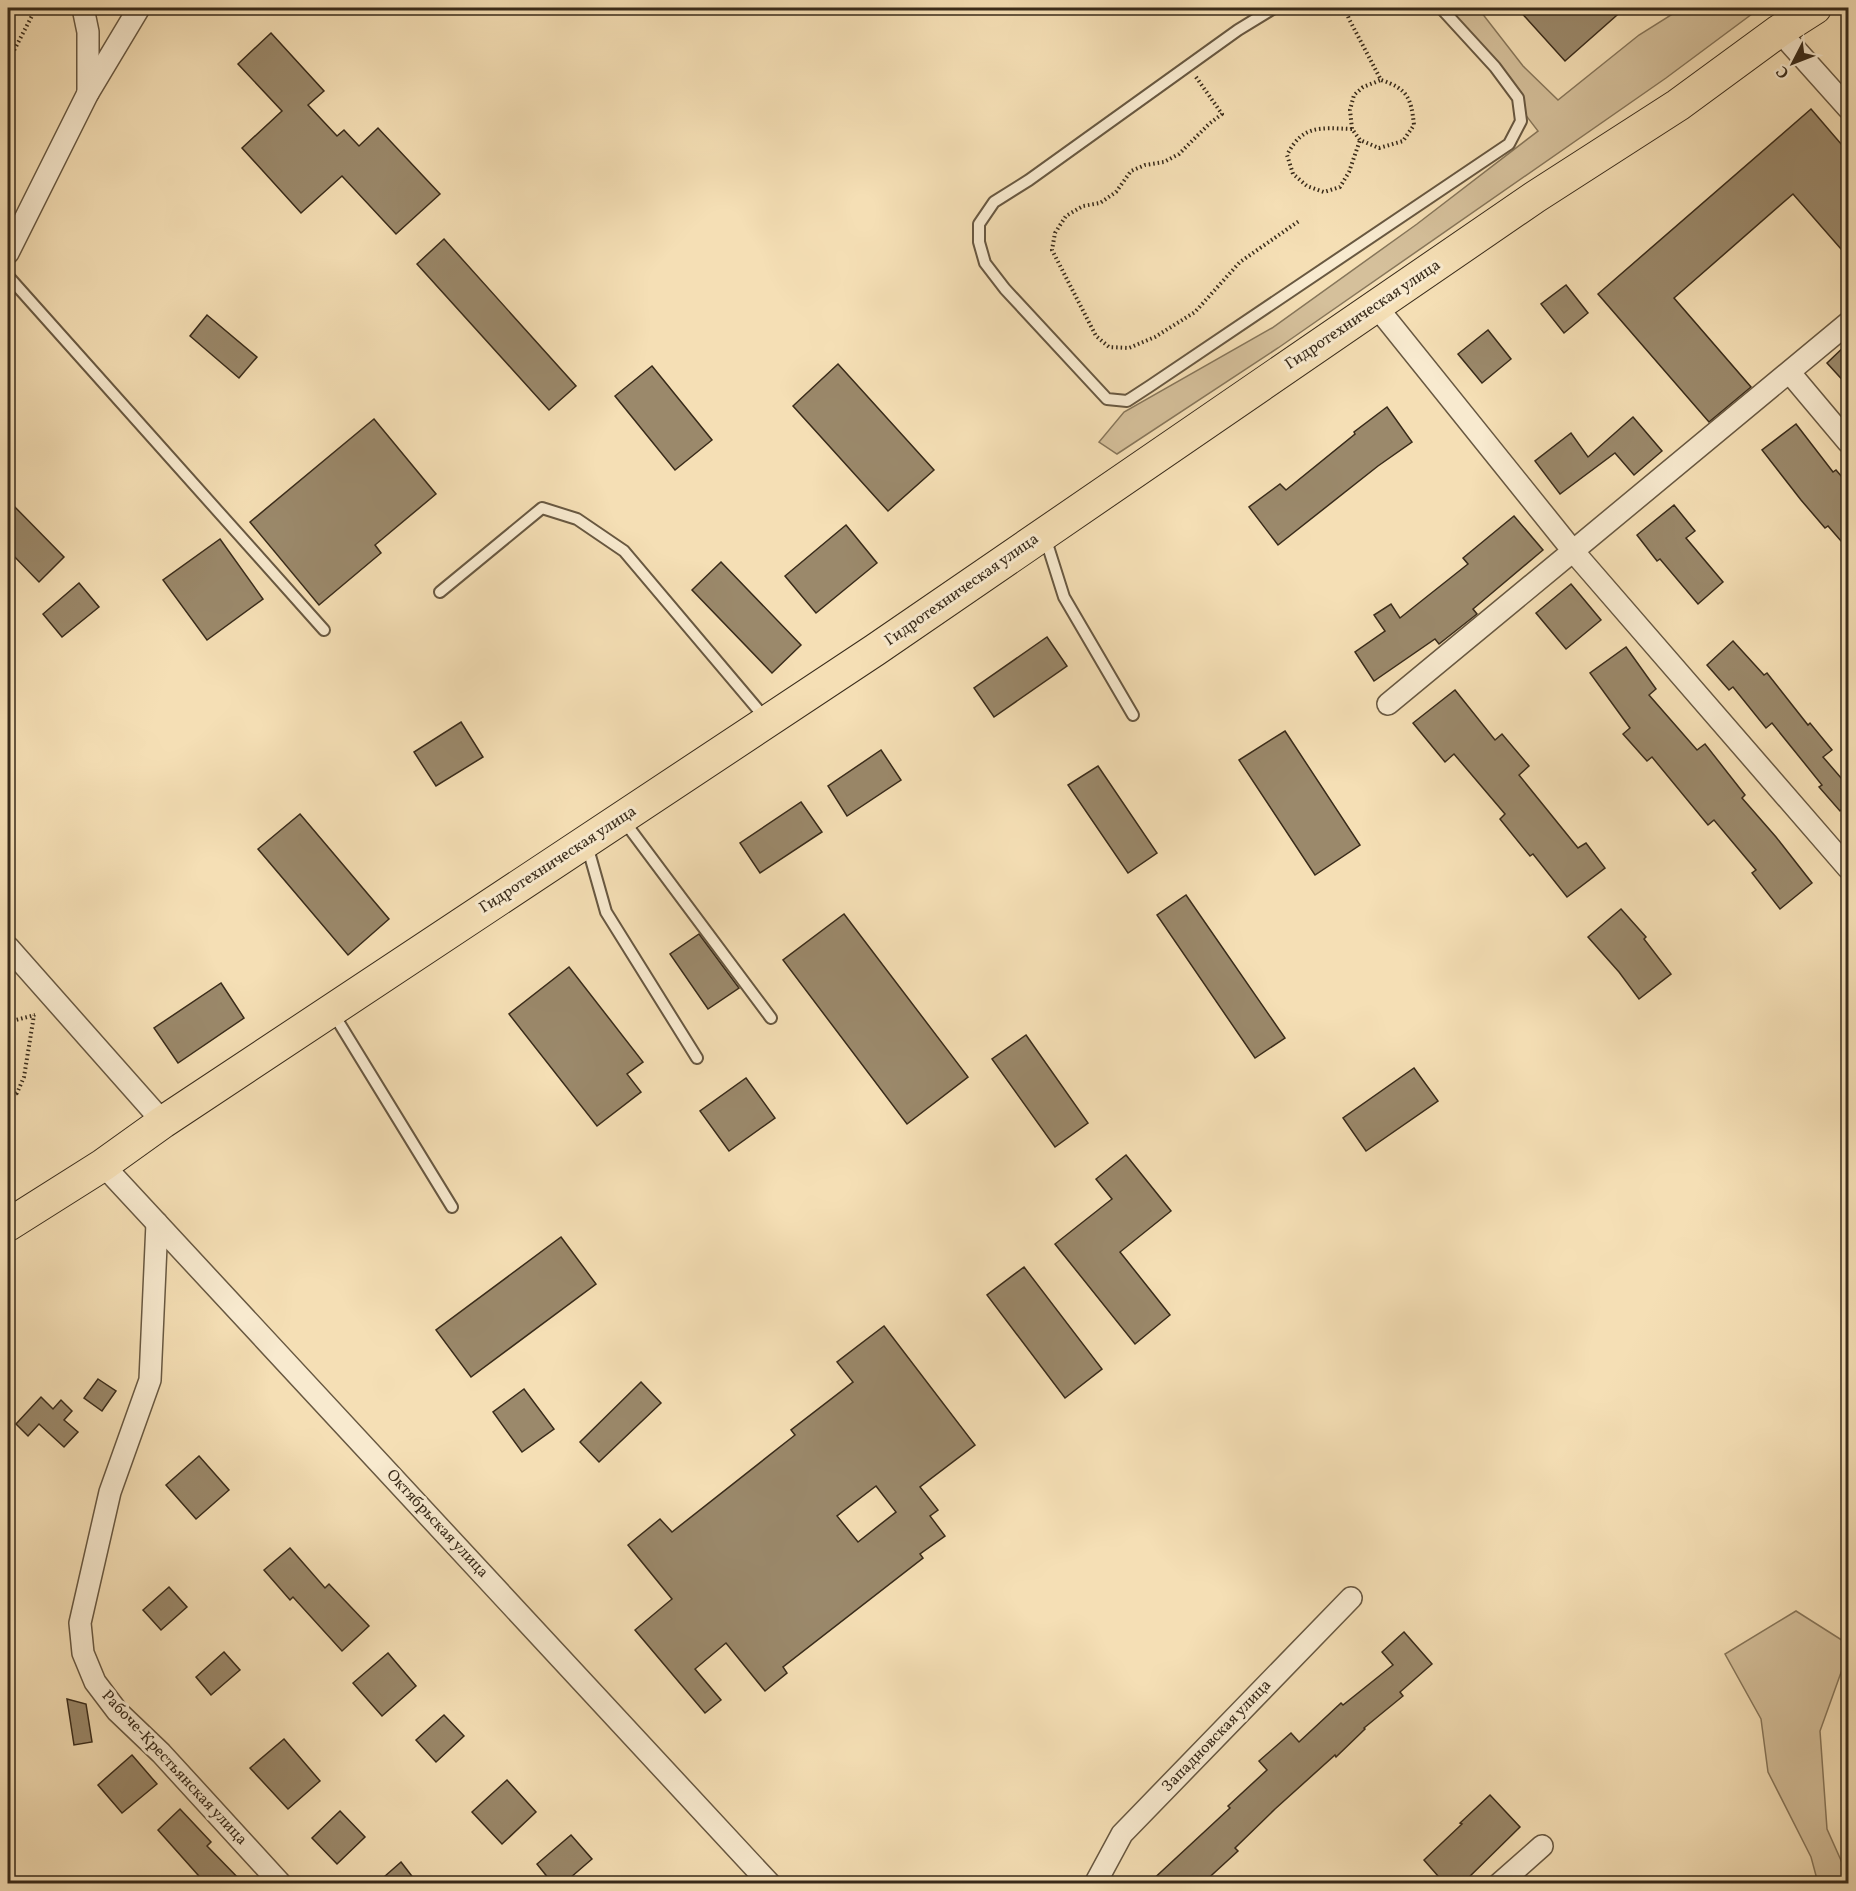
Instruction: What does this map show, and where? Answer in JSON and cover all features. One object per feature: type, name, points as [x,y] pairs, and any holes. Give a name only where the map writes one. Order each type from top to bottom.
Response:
[{"type":"main road","name":"Гидротехническая улица","points":[[8,1225],[103,1165],[163,1122],[875,650],[1535,197],[1678,105],[1779,31],[1815,8]]},
{"type":"street","points":[[83,8],[87,32],[88,93]]},
{"type":"street","points":[[8,253],[88,93],[139,8]]},
{"type":"street","points":[[1779,31],[1848,108]]},
{"type":"street","points":[[1376,306],[1573,551],[1848,868]]},
{"type":"street","points":[[1388,704],[1848,323]]},
{"type":"street","points":[[1790,373],[1848,442]]},
{"type":"street","points":[[8,947],[163,1122]]},
{"type":"street","name":"Октябрьская улица","points":[[103,1165],[770,1884]]},
{"type":"street","name":"Рабоче-Крестьянская улица","points":[[157,1223],[150,1380],[110,1492],[80,1623],[82,1653],[95,1682],[117,1711],[161,1752],[281,1884]]},
{"type":"street","name":"Западновская улица","points":[[1095,1884],[1122,1834],[1351,1598]]},
{"type":"street","points":[[1499,1884],[1542,1846]]},
{"type":"lane","points":[[1274,8],[1188,66],[1029,180],[994,202],[978,224],[979,242],[985,263],[1005,289],[1107,399],[1126,401],[1134,396],[1509,144],[1521,121],[1518,98],[1495,67],[1441,8]]},
{"type":"lane","points":[[8,276],[324,630]]},
{"type":"lane","points":[[440,592],[542,508],[577,519],[624,551],[768,722]]},
{"type":"lane","points":[[1044,534],[1064,597],[1133,715]]},
{"type":"lane","points":[[622,818],[771,1018]]},
{"type":"lane","points":[[586,842],[606,912],[697,1058]]},
{"type":"lane","points":[[332,1010],[452,1208]]},
{"type":"path","points":[[8,62],[36,8]]},
{"type":"path","points":[[1345,8],[1381,80]]},
{"type":"path","points":[[1188,66],[1222,114],[1179,154],[1164,162],[1145,165],[1131,171],[1116,192],[1100,203],[1083,206],[1066,216],[1055,233],[1052,250],[1096,336],[1109,347],[1129,348],[1155,337],[1195,312],[1240,262],[1299,221]]},
{"type":"path","points":[[1381,80],[1398,86],[1412,104],[1414,125],[1403,141],[1379,147],[1360,140],[1352,129],[1350,110],[1353,95],[1363,87],[1381,80]]},
{"type":"path","points":[[1352,129],[1310,130],[1295,140],[1287,155],[1293,174],[1307,186],[1324,192],[1340,187],[1349,172],[1360,140]]},
{"type":"path","points":[[8,1022],[34,1015],[24,1077],[17,1093],[8,1098]]},
{"type":"shaded area","points":[[1443,8],[1478,8],[1523,66],[1558,100],[1639,35],[1682,8],[1760,8],[1666,78],[1278,348],[1117,454],[1099,442],[1124,412],[1272,328],[1417,224],[1538,131]]},
{"type":"shaded area","points":[[1796,1611],[1848,1644],[1848,1653],[1820,1731],[1827,1829],[1848,1876],[1848,1883],[1818,1883],[1811,1857],[1768,1772],[1761,1719],[1725,1654]]},
{"type":"building","points":[[1517,8],[1625,8],[1565,61]]},
{"type":"building","points":[[271,33],[324,91],[308,105],[337,136],[344,130],[359,146],[378,128],[440,194],[396,234],[342,176],[301,213],[242,148],[282,111],[238,64]]},
{"type":"building","points":[[1811,109],[1848,152],[1848,257],[1793,194],[1674,298],[1751,387],[1709,422],[1598,294]]},
{"type":"building","points":[[444,239],[576,386],[549,410],[417,264]]},
{"type":"building","points":[[1566,285],[1588,313],[1564,333],[1541,304]]},
{"type":"building","points":[[207,315],[257,357],[239,378],[190,336]]},
{"type":"building","points":[[1488,330],[1511,359],[1482,383],[1458,354]]},
{"type":"building","points":[[1848,343],[1848,386],[1827,363]]},
{"type":"building","points":[[838,364],[934,470],[888,511],[793,406]]},
{"type":"building","points":[[652,366],[712,440],[675,470],[615,396]]},
{"type":"building","points":[[1387,407],[1412,442],[1278,545],[1249,507],[1280,484],[1286,490]]},
{"type":"building","points":[[1633,417],[1662,451],[1634,475],[1615,453],[1560,494],[1535,461],[1571,433],[1588,457]]},
{"type":"building","points":[[374,419],[436,494],[375,545],[381,553],[319,605],[250,522]]},
{"type":"building","points":[[1796,424],[1833,472],[1836,470],[1848,484],[1848,549],[1828,526],[1825,528],[1762,450]]},
{"type":"building","points":[[8,500],[64,557],[39,582],[8,550]]},
{"type":"building","points":[[1674,505],[1695,531],[1686,538],[1723,582],[1698,604],[1660,559],[1657,561],[1637,535]]},
{"type":"building","points":[[1514,516],[1543,550],[1473,609],[1477,614],[1439,644],[1435,639],[1374,681],[1355,652],[1385,631],[1374,615],[1391,604],[1400,618],[1468,564],[1463,558]]},
{"type":"building","points":[[846,525],[877,563],[816,613],[785,576]]},
{"type":"building","points":[[220,539],[263,599],[207,640],[163,580]]},
{"type":"building","points":[[721,562],[801,645],[772,673],[692,590]]},
{"type":"building","points":[[79,583],[99,607],[62,637],[43,614]]},
{"type":"building","points":[[1571,584],[1601,620],[1566,649],[1536,613]]},
{"type":"building","points":[[1047,637],[1067,666],[994,717],[974,688]]},
{"type":"building","points":[[1733,641],[1764,675],[1767,673],[1808,725],[1810,723],[1832,750],[1823,757],[1848,786],[1848,803],[1840,811],[1819,787],[1822,785],[1772,723],[1766,728],[1733,687],[1729,690],[1707,665]]},
{"type":"building","points":[[1626,647],[1656,689],[1649,695],[1697,750],[1705,744],[1745,795],[1742,798],[1812,883],[1780,909],[1752,873],[1756,870],[1714,820],[1708,825],[1652,757],[1647,761],[1623,734],[1630,728],[1590,673]]},
{"type":"building","points":[[1455,690],[1495,740],[1502,734],[1529,766],[1519,775],[1578,848],[1586,843],[1605,868],[1567,897],[1533,854],[1530,856],[1500,819],[1505,814],[1454,754],[1445,762],[1413,723]]},
{"type":"building","points":[[461,722],[483,757],[436,786],[414,752]]},
{"type":"building","points":[[1285,731],[1360,845],[1315,875],[1239,760]]},
{"type":"building","points":[[881,750],[901,780],[847,816],[828,786]]},
{"type":"building","points":[[1098,766],[1157,853],[1128,873],[1068,785]]},
{"type":"building","points":[[801,802],[822,832],[760,873],[740,843]]},
{"type":"building","points":[[300,814],[389,919],[348,955],[258,849]]},
{"type":"building","points":[[1186,895],[1285,1038],[1255,1058],[1157,915]]},
{"type":"building","points":[[1621,909],[1646,937],[1644,939],[1671,974],[1639,999],[1588,937]]},
{"type":"building","points":[[844,914],[968,1077],[907,1124],[783,960]]},
{"type":"building","points":[[699,934],[739,988],[708,1009],[670,954]]},
{"type":"building","points":[[569,967],[643,1062],[627,1074],[641,1092],[597,1126],[509,1014]]},
{"type":"building","points":[[221,983],[244,1018],[178,1063],[154,1028]]},
{"type":"building","points":[[1026,1035],[1088,1123],[1055,1147],[992,1059]]},
{"type":"building","points":[[1414,1068],[1438,1101],[1366,1151],[1343,1118]]},
{"type":"building","points":[[746,1078],[775,1118],[729,1151],[700,1111]]},
{"type":"building","points":[[1126,1155],[1171,1211],[1120,1252],[1170,1315],[1135,1344],[1055,1244],[1112,1199],[1096,1179]]},
{"type":"building","points":[[561,1237],[596,1284],[471,1377],[436,1330]]},
{"type":"building","points":[[1024,1267],[1102,1369],[1065,1398],[987,1295]]},
{"type":"building","points":[[884,1326],[975,1445],[920,1487],[938,1510],[930,1516],[945,1536],[920,1554],[923,1558],[783,1667],[787,1673],[765,1691],[726,1643],[695,1669],[721,1700],[705,1713],[635,1630],[672,1599],[628,1545],[660,1519],[672,1532],[795,1435],[791,1430],[853,1382],[837,1362]],"holes":[[[876,1486],[896,1512],[858,1542],[837,1516]]]},
{"type":"building","points":[[98,1379],[116,1391],[102,1411],[84,1398]]},
{"type":"building","points":[[641,1382],[661,1403],[599,1462],[580,1442]]},
{"type":"building","points":[[524,1389],[554,1429],[522,1452],[493,1412]]},
{"type":"building","points":[[41,1397],[53,1409],[61,1400],[72,1411],[64,1420],[78,1432],[64,1447],[39,1424],[28,1436],[16,1424]]},
{"type":"building","points":[[199,1456],[229,1490],[196,1519],[166,1485]]},
{"type":"building","points":[[290,1548],[325,1588],[329,1584],[369,1626],[342,1651],[293,1597],[290,1600],[264,1570]]},
{"type":"building","points":[[169,1587],[187,1607],[161,1630],[143,1610]]},
{"type":"building","points":[[1404,1632],[1432,1664],[1400,1692],[1403,1696],[1364,1728],[1336,1757],[1335,1755],[1275,1809],[1235,1848],[1238,1851],[1202,1884],[1148,1884],[1230,1808],[1228,1806],[1267,1770],[1259,1761],[1291,1733],[1299,1742],[1341,1703],[1343,1705],[1393,1665],[1382,1652]]},
{"type":"building","points":[[224,1652],[240,1670],[211,1695],[196,1677]]},
{"type":"building","points":[[388,1653],[416,1686],[382,1716],[353,1683]]},
{"type":"building","points":[[67,1699],[86,1704],[92,1742],[74,1745]]},
{"type":"building","points":[[444,1715],[464,1736],[436,1762],[416,1740]]},
{"type":"building","points":[[284,1739],[320,1781],[288,1809],[250,1768]]},
{"type":"building","points":[[132,1755],[157,1784],[122,1813],[98,1785]]},
{"type":"building","points":[[507,1780],[536,1812],[502,1844],[472,1812]]},
{"type":"building","points":[[1490,1795],[1520,1827],[1462,1884],[1445,1884],[1424,1860]]},
{"type":"building","points":[[180,1809],[211,1842],[207,1846],[244,1884],[206,1884],[158,1830]]},
{"type":"building","points":[[340,1811],[365,1837],[337,1864],[312,1838]]},
{"type":"building","points":[[571,1835],[592,1859],[563,1884],[553,1884],[537,1864]]},
{"type":"building","points":[[401,1862],[418,1884],[376,1884]]}]
